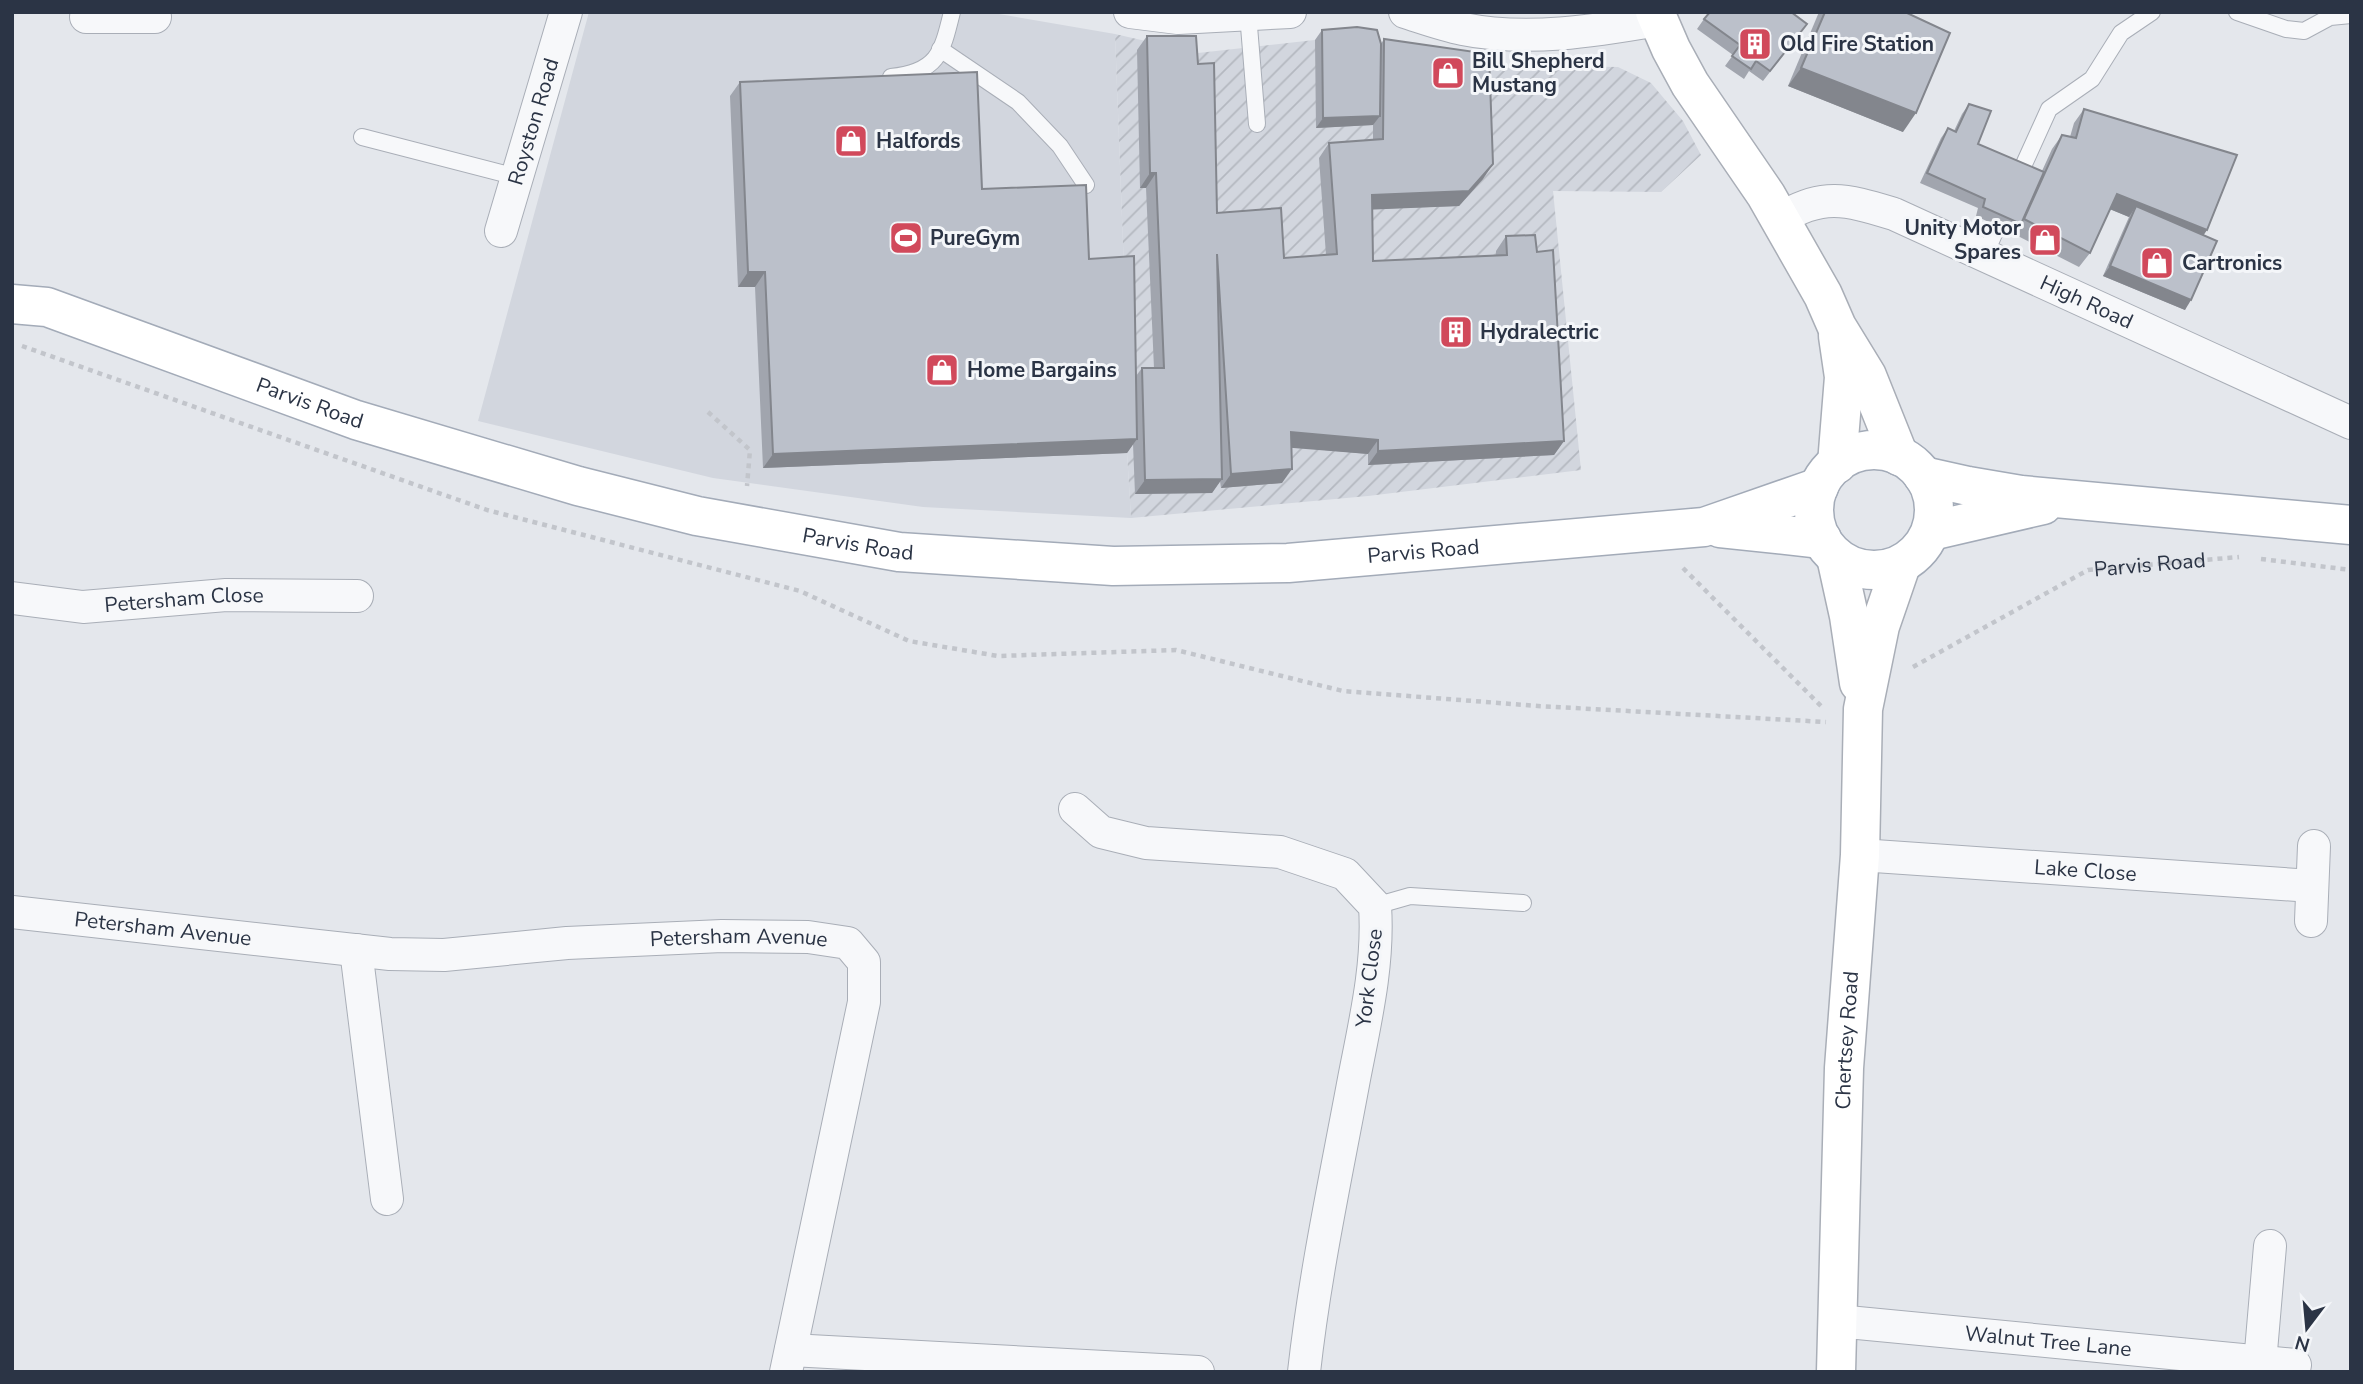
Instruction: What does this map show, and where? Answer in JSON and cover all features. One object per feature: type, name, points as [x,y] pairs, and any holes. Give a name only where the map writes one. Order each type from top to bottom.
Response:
[{"type":"main road","points":[[1656,16],[1690,83],[1780,219],[1823,295],[1837,327],[1867,376],[1911,466],[1932,493],[1935,512],[1931,531],[1919,551],[1901,565],[1884,570],[1867,570],[1851,565],[1829,548],[1815,522],[1815,504],[1828,475],[1844,377],[1837,327]]},
{"type":"main road","name":"Parvis Road","points":[[12,283],[30,305],[356,419],[578,486],[696,516],[899,552],[1113,566],[1288,563],[1704,527],[1829,548]]},
{"type":"main road","points":[[1828,475],[1851,455],[1884,451],[1911,466],[1968,486],[2065,499],[2351,524]]},
{"type":"main road","name":"Parvis Road","points":[[1704,527],[1828,475]]},
{"type":"main road","points":[[1931,531],[2003,516],[2065,499]]},
{"type":"main road","name":"Chertsey Road","points":[[1829,548],[1849,616],[1845,711],[1860,855],[1844,1068],[1836,1372]]},
{"type":"main road","name":"Chertsey Road","points":[[1845,711],[1880,626],[1901,565]]},
{"type":"street","name":"Royston Road","points":[[501,231],[566,12]]},
{"type":"street","points":[[1130,12],[1178,18],[1290,12]]},
{"type":"street","points":[[1407,13],[1464,29],[1508,34],[1562,34],[1656,16]]},
{"type":"street","points":[[86,17],[155,17]]},
{"type":"street","name":"High Road","points":[[1780,219],[1801,206],[1820,201],[1859,204],[1991,241],[2351,423]]},
{"type":"street","name":"Petersham Close","points":[[12,598],[83,607],[226,595],[357,596]]},
{"type":"street","name":"York Close","points":[[1074,809],[1101,832],[1146,843],[1280,852],[1345,874],[1375,906],[1377,935],[1369,1001],[1310,1316],[1304,1372]]},
{"type":"street","points":[[2311,921],[2314,846]]},
{"type":"street","name":"Lake Close","points":[[1860,855],[2312,886]]},
{"type":"street","name":"Petersham Avenue","points":[[12,912],[390,954],[444,955],[567,943],[722,936],[808,937],[848,943],[864,962],[864,1002],[788,1361]]},
{"type":"street","points":[[356,950],[387,1199]]},
{"type":"street","points":[[2260,1363],[2270,1246]]},
{"type":"street","name":"Walnut Tree Lane","points":[[1837,1321],[2295,1365]]},
{"type":"street","points":[[788,1361],[1198,1372]]},
{"type":"lane","points":[[875,78],[910,75],[934,61],[952,12]]},
{"type":"lane","points":[[2020,173],[2049,109],[2092,79],[2121,33],[2152,12]]},
{"type":"lane","points":[[2237,12],[2286,29],[2304,31],[2330,17],[2351,15]]},
{"type":"lane","points":[[1248,14],[1257,124]]},
{"type":"lane","points":[[940,49],[1018,102],[1060,146],[1086,185]]},
{"type":"lane","points":[[362,137],[517,177]]},
{"type":"lane","points":[[1375,906],[1410,896],[1523,903]]},
{"type":"path","points":[[708,412],[750,450],[741,524]]},
{"type":"path","name":"Parvis Road","points":[[1909,671],[1919,662],[2088,570],[2240,556]]},
{"type":"path","points":[[2254,558],[2351,570]]},
{"type":"path","points":[[1682,568],[1845,711]]},
{"type":"shaded area","points":[[589,12],[987,12],[1115,34],[1131,518],[923,507],[713,478],[478,421]]},
{"type":"shaded area","points":[[1115,34],[1198,53],[1350,36],[1435,54],[1479,69],[1618,67],[1651,83],[1683,121],[1701,155],[1661,192],[1553,191],[1581,470],[1368,496],[1131,518]]},
{"type":"building","name":"Old Fire Station","points":[[1710,12],[1791,12],[1807,24],[1770,71],[1756,61],[1751,69],[1732,56],[1740,45],[1704,19]]},
{"type":"building","points":[[1825,12],[1905,12],[1950,33],[1916,113],[1801,68]]},
{"type":"building","points":[[1357,27],[1377,30],[1381,44],[1380,116],[1323,118],[1322,30]]},
{"type":"building","points":[[1147,36],[1196,36],[1198,64],[1214,63],[1217,213],[1281,208],[1284,258],[1337,254],[1329,143],[1383,139],[1384,39],[1489,54],[1493,164],[1469,191],[1372,195],[1373,261],[1507,255],[1506,236],[1535,235],[1537,252],[1553,250],[1564,441],[1378,451],[1378,440],[1291,432],[1292,469],[1231,474],[1217,254],[1222,479],[1145,480],[1142,368],[1164,368],[1156,173],[1150,173]]},
{"type":"building","points":[[977,72],[982,189],[1086,185],[1089,259],[1134,256],[1137,439],[773,454],[765,272],[748,272],[740,82]]},
{"type":"building","points":[[1969,104],[1991,111],[1978,144],[2044,172],[2021,224],[1983,207],[1985,199],[1927,173],[1948,128],[1956,132]]},
{"type":"building","points":[[2084,109],[2237,155],[2207,230],[2117,194],[2090,253],[2024,219],[2062,135],[2076,138]]},
{"type":"building","name":"Cartronics","points":[[2136,206],[2217,241],[2191,300],[2110,266]]},
{"type":"place","name":"Old Fire Station","points":[[1755,44]]},
{"type":"place","name":"Bill Shepherd Mustang","points":[[1448,73]]},
{"type":"place","name":"Halfords","points":[[851,141]]},
{"type":"place","name":"PureGym","points":[[906,238]]},
{"type":"place","name":"Unity Motor Spares","points":[[2045,240]]},
{"type":"place","name":"Cartronics","points":[[2157,263]]},
{"type":"place","name":"Hydralectric","points":[[1456,332]]},
{"type":"place","name":"Home Bargains","points":[[942,370]]}]
